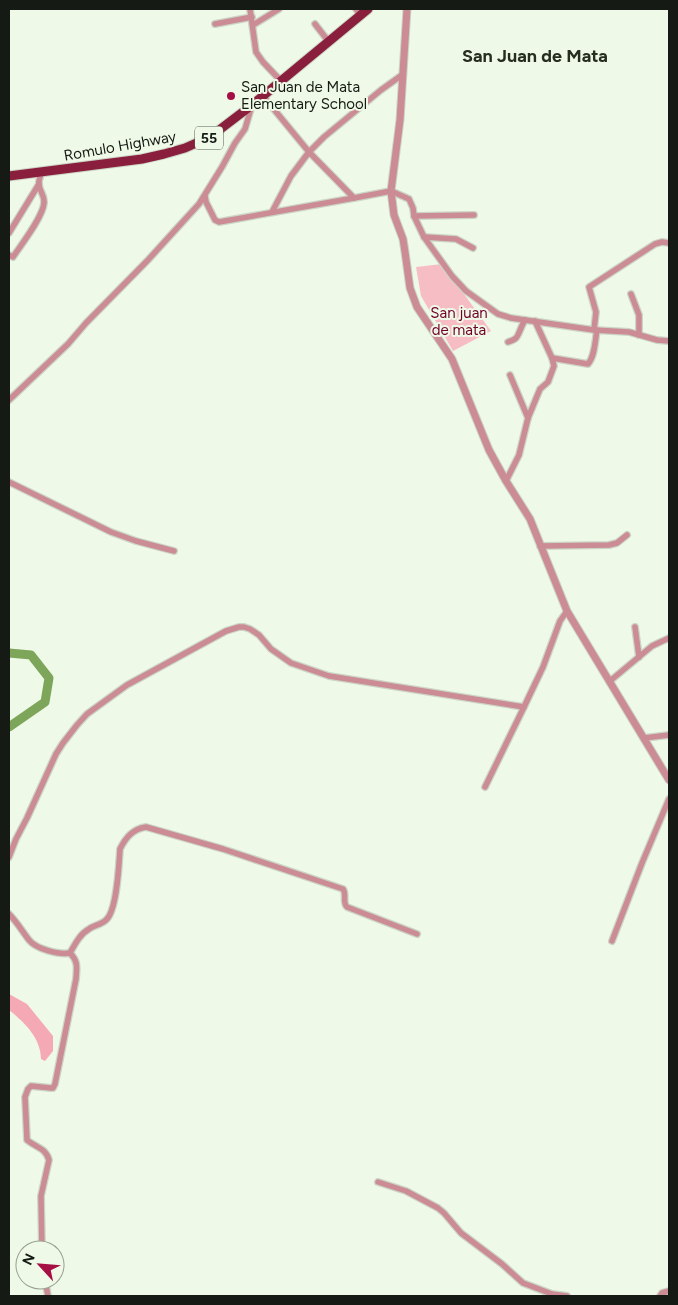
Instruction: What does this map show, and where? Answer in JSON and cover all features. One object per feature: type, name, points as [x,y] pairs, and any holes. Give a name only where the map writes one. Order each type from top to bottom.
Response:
[{"type":"highway","name":"Romulo Highway","points":[[9,176],[142,159],[185,148],[210,137],[328,42],[358,12],[368,9]]},
{"type":"street","points":[[250,9],[258,56],[281,81]]},
{"type":"street","points":[[253,25],[279,9]]},
{"type":"street","points":[[407,9],[400,120],[391,191],[394,215],[403,239],[410,288],[416,307],[452,359],[489,450],[530,520],[567,611],[669,780]]},
{"type":"street","points":[[215,24],[252,17]]},
{"type":"street","points":[[315,24],[328,42]]},
{"type":"street","points":[[272,212],[308,152],[381,90],[402,75]]},
{"type":"street","points":[[263,96],[308,152],[354,198]]},
{"type":"street","points":[[9,400],[68,344],[148,260],[205,196],[245,129],[252,105]]},
{"type":"street","points":[[9,233],[39,184],[41,172]]},
{"type":"street","points":[[19,261],[11,256],[40,215],[45,201],[39,184]]},
{"type":"street","points":[[205,196],[214,220],[219,222],[391,191],[409,199],[414,216],[424,236],[452,276],[466,291],[498,314],[525,320],[596,330],[629,332],[657,340],[669,341]]},
{"type":"street","points":[[33,194],[45,201]]},
{"type":"street","points":[[414,216],[474,215]]},
{"type":"street","points":[[424,236],[456,239],[473,248]]},
{"type":"street","points":[[552,358],[590,363],[596,330],[596,312],[589,289],[590,285],[655,244],[669,243]]},
{"type":"street","points":[[631,294],[638,315],[639,335]]},
{"type":"street","points":[[508,342],[516,338],[525,320]]},
{"type":"street","points":[[506,481],[519,455],[528,418],[540,389],[548,382],[553,369],[554,363],[535,321]]},
{"type":"street","points":[[510,375],[528,418]]},
{"type":"street","points":[[9,482],[111,532],[174,551]]},
{"type":"street","points":[[540,546],[609,545],[617,543],[627,535]]},
{"type":"street","points":[[485,787],[543,668],[560,621],[567,611]]},
{"type":"street","points":[[9,857],[56,754],[87,714],[127,685],[234,628],[244,627],[250,629],[260,636],[271,649],[291,662],[329,676],[524,708]]},
{"type":"street","points":[[635,628],[639,657]]},
{"type":"street","points":[[610,681],[652,646],[669,638]]},
{"type":"street","points":[[644,738],[669,734]]},
{"type":"street","points":[[612,941],[669,799]]},
{"type":"street","points":[[70,953],[77,940],[87,930],[105,922],[111,914],[120,849],[134,830],[146,827],[224,849],[343,889],[345,893],[344,904],[347,907],[417,934]]},
{"type":"street","points":[[9,914],[32,944],[52,952],[70,953],[76,958],[76,978],[55,1084],[52,1088],[31,1086],[25,1097],[27,1140],[44,1150],[49,1160],[41,1196],[42,1240]]},
{"type":"street","points":[[378,1182],[406,1191],[438,1208],[466,1238],[502,1264],[527,1286],[552,1294],[567,1296]]},
{"type":"street","points":[[660,1296],[662,1293],[669,1291]]},
{"type":"green space","name":"San juan de mata","points":[[442,264],[491,331],[453,351],[421,296],[416,267]]},
{"type":"shaded area","points":[[9,994],[27,1004],[53,1036],[53,1051],[45,1061],[41,1059],[38,1044],[31,1031],[9,1010]]},
{"type":"waterway","points":[[9,653],[31,655],[49,678],[45,702],[9,727]]},
{"type":"place","name":"San Juan de Mata Elementary School","points":[[231,96]]},
{"type":"district","name":"San Juan de Mata","points":[[535,56]]}]
